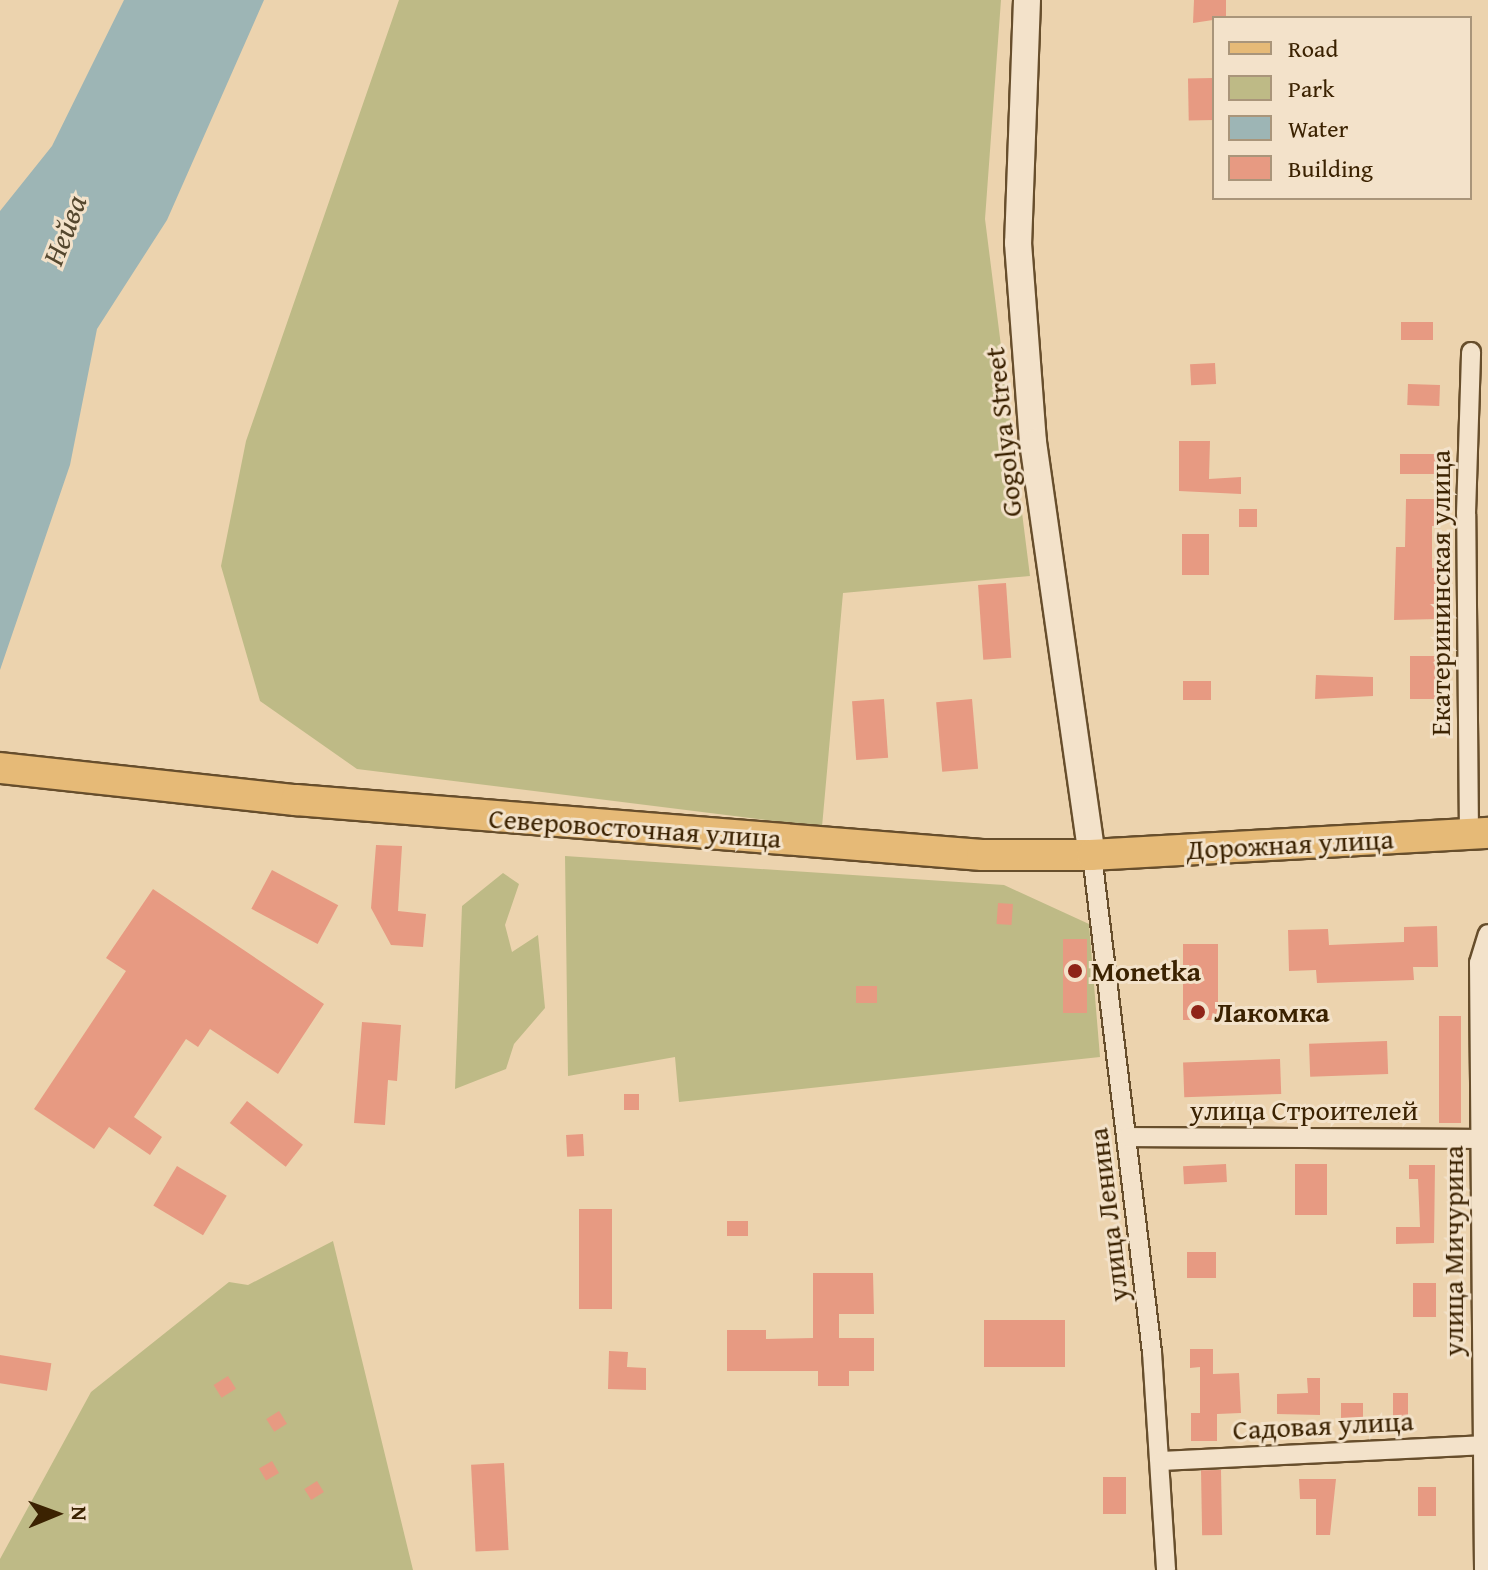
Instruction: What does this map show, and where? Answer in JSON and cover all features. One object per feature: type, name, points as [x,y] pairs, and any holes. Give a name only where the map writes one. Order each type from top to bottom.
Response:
[{"type":"main road","name":"Северовосточная улица","points":[[0,768],[178,790],[982,855],[1092,855]]},
{"type":"main road","name":"Дорожная улица","points":[[1092,855],[1478,834]]},
{"type":"street","name":"Gogolya Street","points":[[1027,0],[1018,243],[1033,442],[1092,855]]},
{"type":"street","name":"Екатерининская улица","points":[[1471,352],[1466,514],[1478,834]]},
{"type":"street","name":"улица Ленина","points":[[1092,855],[1127,1137],[1160,1461],[1166,1570]]},
{"type":"street","name":"улица Мичурина","points":[[1484,1570],[1479,963],[1488,934]]},
{"type":"street","name":"улица Строителей","points":[[1127,1137],[1480,1139]]},
{"type":"street","name":"Садовая улица","points":[[1160,1461],[1485,1445]]},
{"type":"green space","points":[[399,0],[1001,0],[985,219],[1030,576],[843,593],[822,827],[357,769],[260,701],[221,566],[246,441]]},
{"type":"green space","points":[[565,856],[1004,885],[1089,924],[1100,1057],[679,1102],[675,1057],[568,1076]]},
{"type":"green space","points":[[503,873],[519,884],[505,925],[512,952],[538,935],[545,1008],[514,1044],[506,1069],[455,1089],[462,906]]},
{"type":"green space","points":[[333,1241],[413,1570],[0,1570],[0,1559],[91,1392],[229,1282],[248,1285]]},
{"type":"water","name":"Нейва","points":[[124,0],[264,0],[167,220],[97,329],[70,465],[0,670],[0,211],[52,146]]},
{"type":"building","points":[[1194,0],[1226,0],[1226,16],[1212,16],[1212,20],[1193,23]]},
{"type":"building","points":[[1188,78],[1212,78],[1212,120],[1189,120]]},
{"type":"building","points":[[1401,322],[1433,322],[1433,340],[1401,340]]},
{"type":"building","points":[[1215,363],[1216,384],[1191,385],[1190,364]]},
{"type":"building","points":[[1408,384],[1440,385],[1439,406],[1407,405]]},
{"type":"building","points":[[1179,441],[1210,441],[1209,479],[1241,477],[1241,494],[1179,491]]},
{"type":"building","points":[[1400,454],[1438,454],[1438,474],[1400,474]]},
{"type":"building","points":[[1406,499],[1439,499],[1438,526],[1432,526],[1432,568],[1440,568],[1438,619],[1394,620],[1396,547],[1405,547]]},
{"type":"building","points":[[1239,509],[1257,509],[1257,527],[1239,527]]},
{"type":"building","points":[[1182,534],[1209,534],[1209,575],[1182,575]]},
{"type":"building","points":[[1006,583],[1011,658],[983,660],[978,585]]},
{"type":"building","points":[[1410,656],[1438,656],[1438,699],[1410,699]]},
{"type":"building","points":[[1316,675],[1373,677],[1373,696],[1315,699]]},
{"type":"building","points":[[1183,681],[1211,681],[1211,700],[1183,700]]},
{"type":"building","points":[[884,699],[888,758],[856,760],[852,701]]},
{"type":"building","points":[[972,699],[978,769],[942,772],[936,702]]},
{"type":"building","points":[[376,845],[402,846],[398,911],[426,914],[423,947],[391,945],[371,908]]},
{"type":"building","points":[[272,870],[338,905],[318,944],[251,909]]},
{"type":"building","points":[[153,889],[324,1004],[278,1074],[210,1029],[198,1047],[186,1039],[134,1117],[162,1137],[150,1155],[109,1127],[94,1149],[34,1109],[126,971],[106,958]]},
{"type":"building","points":[[998,903],[1013,904],[1011,925],[997,924]]},
{"type":"building","points":[[1437,926],[1438,967],[1413,967],[1414,980],[1317,983],[1316,970],[1289,971],[1288,930],[1328,929],[1329,945],[1404,942],[1404,927]]},
{"type":"building","points":[[1063,939],[1087,939],[1087,1013],[1063,1013]]},
{"type":"building","points":[[1183,944],[1218,944],[1218,1020],[1183,1020]]},
{"type":"building","points":[[856,986],[877,986],[877,1003],[856,1003]]},
{"type":"building","points":[[1439,1016],[1461,1016],[1461,1123],[1439,1123]]},
{"type":"building","points":[[362,1022],[401,1025],[397,1081],[388,1080],[385,1125],[354,1123]]},
{"type":"building","points":[[1387,1041],[1388,1074],[1310,1077],[1309,1044]]},
{"type":"building","points":[[1280,1059],[1281,1094],[1184,1097],[1183,1062]]},
{"type":"building","points":[[624,1094],[639,1094],[639,1110],[624,1110]]},
{"type":"building","points":[[247,1101],[303,1145],[286,1167],[230,1123]]},
{"type":"building","points":[[583,1134],[584,1156],[567,1157],[566,1135]]},
{"type":"building","points":[[1226,1164],[1227,1182],[1184,1184],[1183,1166]]},
{"type":"building","points":[[1295,1164],[1327,1164],[1327,1215],[1295,1215]]},
{"type":"building","points":[[1409,1165],[1435,1165],[1434,1243],[1396,1244],[1396,1227],[1420,1227],[1418,1179],[1409,1179]]},
{"type":"building","points":[[177,1166],[227,1196],[203,1235],[153,1205]]},
{"type":"building","points":[[579,1209],[612,1209],[612,1309],[579,1309]]},
{"type":"building","points":[[727,1221],[748,1221],[748,1236],[727,1236]]},
{"type":"building","points":[[1187,1252],[1216,1252],[1216,1278],[1187,1278]]},
{"type":"building","points":[[813,1273],[873,1273],[874,1314],[839,1314],[839,1338],[874,1338],[874,1371],[849,1371],[849,1386],[818,1386],[818,1371],[727,1371],[727,1330],[766,1330],[766,1339],[813,1338]]},
{"type":"building","points":[[1413,1283],[1436,1283],[1436,1317],[1413,1317]]},
{"type":"building","points":[[984,1320],[1065,1320],[1065,1367],[984,1367]]},
{"type":"building","points":[[1190,1349],[1213,1349],[1213,1374],[1239,1373],[1241,1413],[1217,1414],[1217,1441],[1191,1441],[1191,1413],[1200,1413],[1200,1367],[1190,1368]]},
{"type":"building","points":[[609,1351],[628,1352],[627,1367],[646,1368],[646,1390],[608,1389]]},
{"type":"building","points":[[0,1355],[51,1363],[47,1391],[0,1383]]},
{"type":"building","points":[[228,1376],[236,1389],[222,1398],[214,1385]]},
{"type":"building","points":[[1307,1378],[1320,1378],[1320,1415],[1277,1414],[1277,1394],[1308,1393]]},
{"type":"building","points":[[1393,1393],[1408,1393],[1408,1418],[1393,1418]]},
{"type":"building","points":[[1341,1403],[1363,1403],[1363,1422],[1341,1422]]},
{"type":"building","points":[[279,1411],[287,1424],[274,1432],[266,1419]]},
{"type":"building","points":[[272,1461],[279,1473],[266,1481],[259,1468]]},
{"type":"building","points":[[504,1463],[509,1550],[476,1552],[471,1465]]},
{"type":"building","points":[[1201,1470],[1221,1470],[1222,1535],[1202,1535]]},
{"type":"building","points":[[1103,1477],[1126,1477],[1126,1514],[1103,1514]]},
{"type":"building","points":[[1299,1479],[1336,1479],[1330,1535],[1316,1535],[1316,1499],[1300,1499]]},
{"type":"building","points":[[317,1481],[324,1492],[311,1500],[304,1489]]},
{"type":"building","points":[[1418,1487],[1436,1487],[1436,1516],[1418,1516]]},
{"type":"place","name":"Monetka","points":[[1075,971]]},
{"type":"place","name":"Лакомка","points":[[1198,1012]]}]
